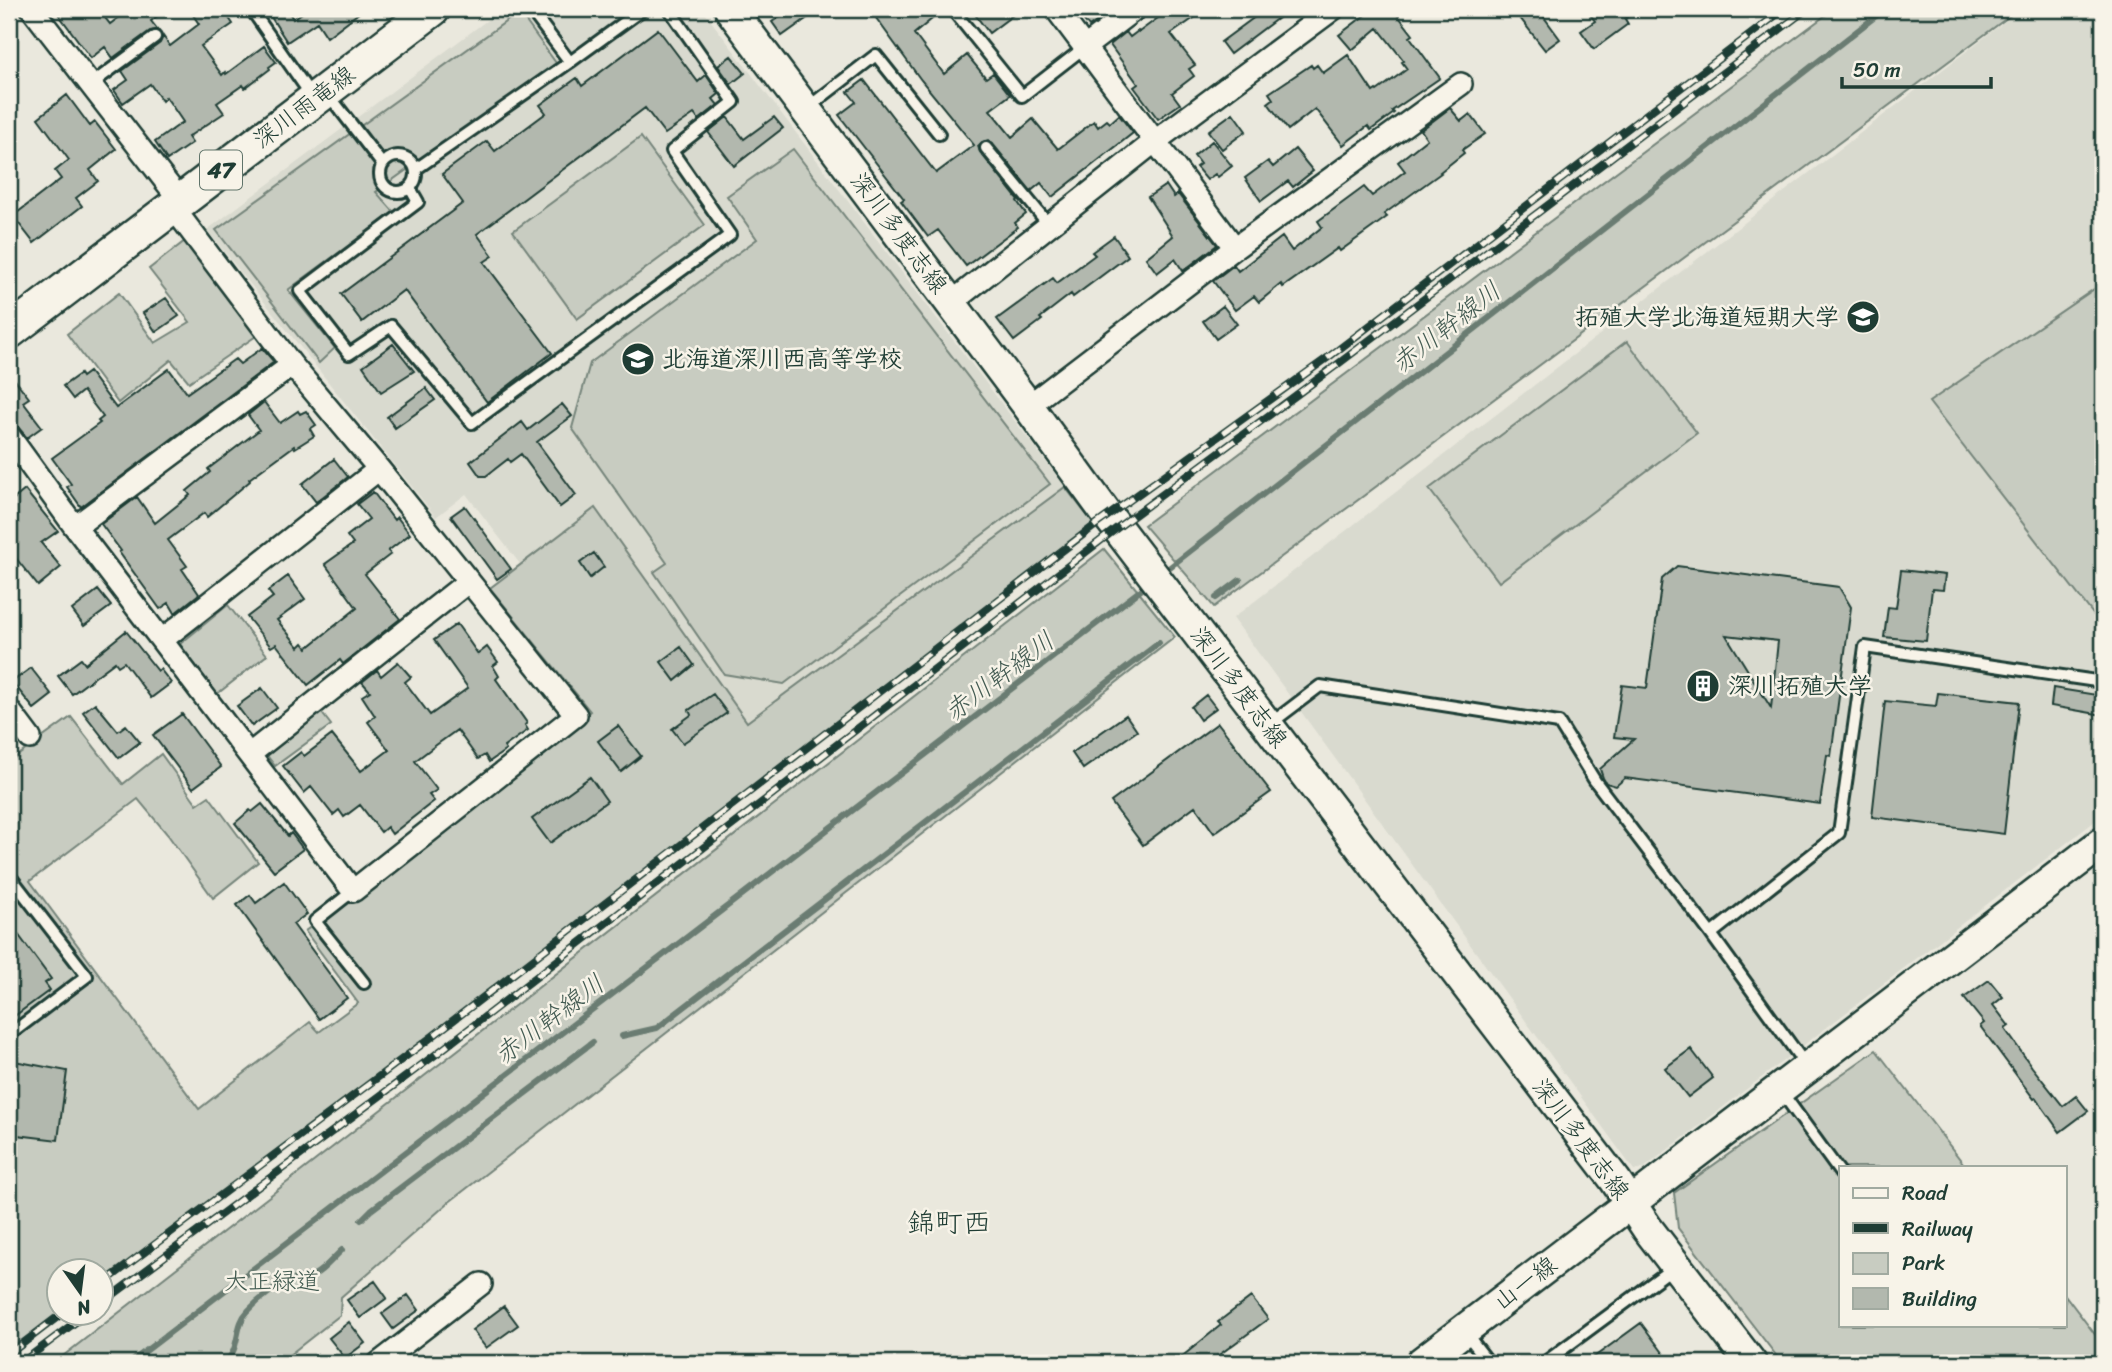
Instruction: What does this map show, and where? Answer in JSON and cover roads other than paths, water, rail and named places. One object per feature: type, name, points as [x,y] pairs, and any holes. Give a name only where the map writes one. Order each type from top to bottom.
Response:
[{"type":"main road","name":"深川雨竜線","points":[[9,332],[433,9]]},
{"type":"main road","name":"深川多度志線","points":[[730,9],[1112,522],[1615,1180],[1676,1266],[1751,1363]]},
{"type":"main road","name":"山一線","points":[[1421,1363],[2103,842]]},
{"type":"street","points":[[9,436],[75,527],[353,891],[576,715],[292,365],[32,9]]},
{"type":"street","points":[[1056,9],[1236,248]]},
{"type":"street","points":[[1085,47],[1135,9]]},
{"type":"street","points":[[951,303],[1154,142],[1333,9]]},
{"type":"street","points":[[1028,407],[1236,248],[1461,84]]},
{"type":"street","points":[[75,527],[292,365]]},
{"type":"street","points":[[162,640],[379,469]]},
{"type":"street","points":[[250,754],[469,581]]},
{"type":"street","points":[[9,710],[30,738]]},
{"type":"street","points":[[379,1363],[481,1284]]},
{"type":"lane","points":[[251,9],[320,96],[382,164]]},
{"type":"lane","points":[[530,9],[570,62]]},
{"type":"lane","points":[[416,169],[643,9]]},
{"type":"lane","points":[[410,188],[418,201],[300,291],[349,354],[391,326],[471,423],[730,235],[672,151],[734,102],[669,9]]},
{"type":"lane","points":[[952,9],[1022,96],[1085,47]]},
{"type":"lane","points":[[90,85],[155,37]]},
{"type":"lane","points":[[806,109],[876,55],[939,134]]},
{"type":"lane","points":[[986,148],[1049,225]]},
{"type":"lane","points":[[401,156],[411,160],[416,169],[415,180],[410,188],[400,192],[390,191],[382,184],[379,174],[382,164],[391,157],[401,156]]},
{"type":"lane","points":[[1711,934],[1839,833],[1865,647],[2103,682]]},
{"type":"lane","points":[[1268,725],[1320,686],[1559,723],[1595,781],[1807,1067]]},
{"type":"lane","points":[[9,874],[87,976],[9,1035]]},
{"type":"lane","points":[[353,891],[315,921],[364,983]]},
{"type":"lane","points":[[1780,1090],[1839,1171]]},
{"type":"lane","points":[[1544,1363],[1676,1266]]},
{"type":"lane","points":[[1464,1330],[1489,1363]]},
{"type":"waterway","name":"赤川幹線川","points":[[1161,574],[1885,9]]},
{"type":"waterway","points":[[1216,598],[1240,580]]},
{"type":"waterway","name":"赤川幹線川","points":[[130,1363],[1150,583]]},
{"type":"waterway","points":[[622,1036],[657,1028],[1159,643]]},
{"type":"waterway","points":[[361,1220],[593,1042]]},
{"type":"waterway","points":[[223,1363],[233,1352],[240,1324],[252,1306],[280,1285],[318,1273],[342,1250]]},
{"type":"waterway","points":[[9,1333],[20,1363]]},
{"type":"railway","points":[[116,1274],[429,1039],[1098,523],[1330,356],[1784,9]]},
{"type":"railway","points":[[116,1293],[439,1052],[1117,528],[1807,9]]},
{"type":"railway","points":[[9,1354],[46,1326]]},
{"type":"railway","points":[[21,1363],[70,1326]]},
{"type":"place","name":"拓殖大学北海道短期大学","points":[[1863,317]]},
{"type":"place","name":"北海道深川西高等学校","points":[[638,359]]},
{"type":"place","name":"深川拓殖大学","points":[[1703,686]]},
{"type":"district","name":"錦町西","points":[[949,1222]]},
{"type":"park label","name":"大正緑道","points":[[272,1281]]}]
